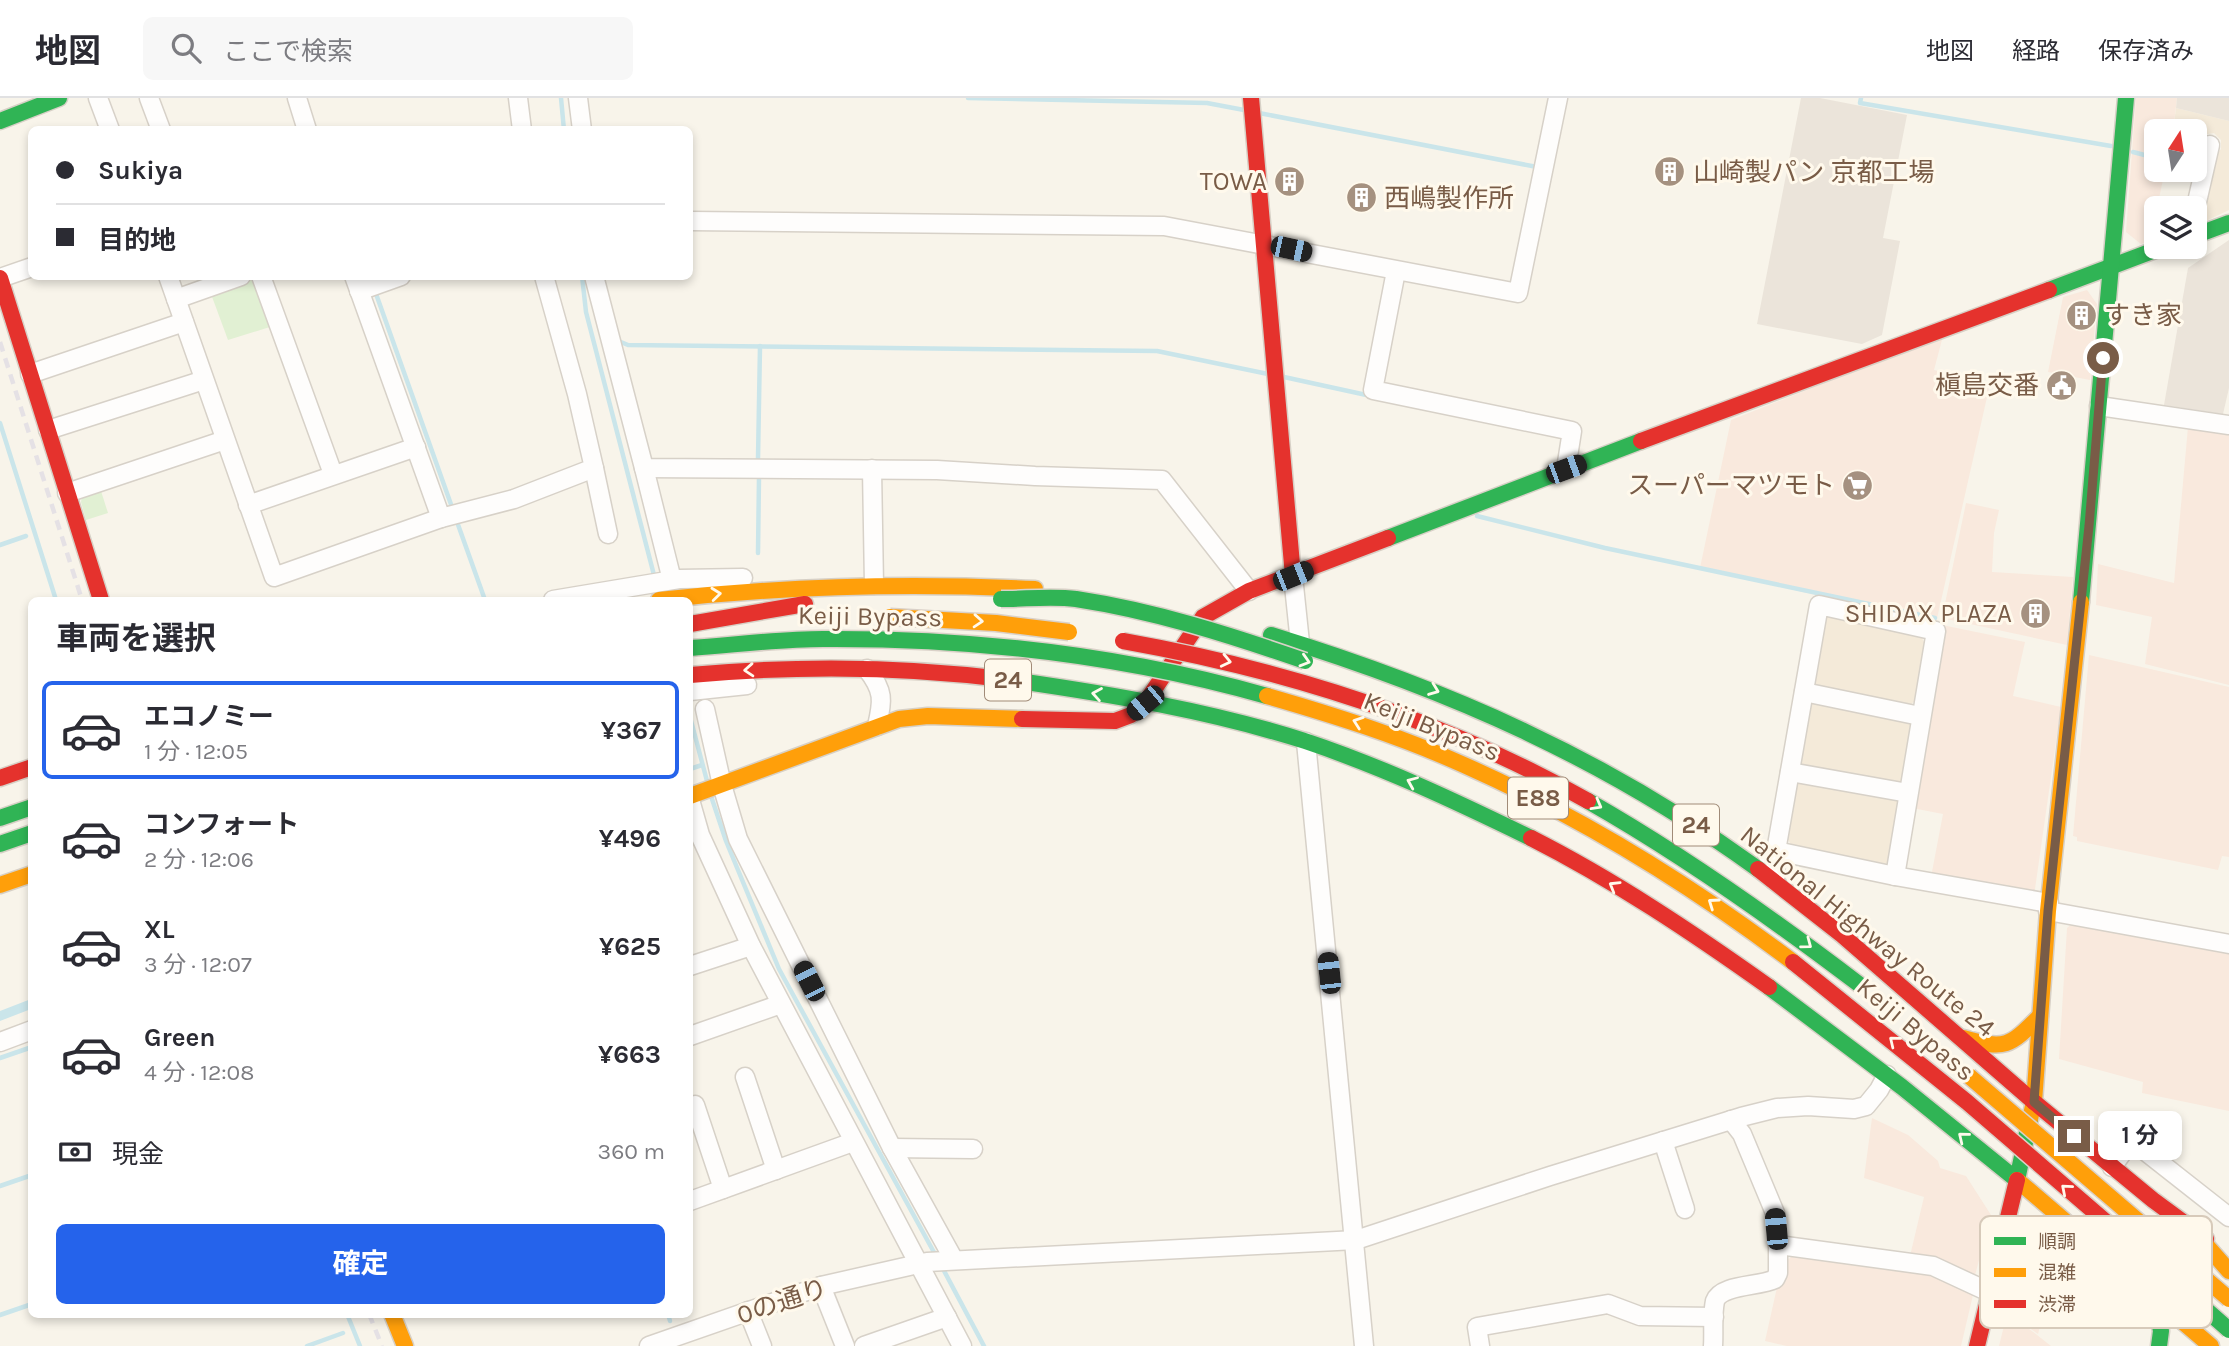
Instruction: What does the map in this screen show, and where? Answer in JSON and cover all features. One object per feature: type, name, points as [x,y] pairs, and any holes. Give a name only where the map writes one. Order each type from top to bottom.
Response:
[{"type":"main road","points":[[0,121],[59,98]]},
{"type":"main road","name":"National Highway Route 24","points":[[2008,1216],[2034,1102],[2049,906],[2087,554],[2126,98]]},
{"type":"main road","points":[[1252,107],[1293,576]]},
{"type":"main road","points":[[2207,228],[2229,223]]},
{"type":"main road","points":[[693,796],[899,719],[928,716],[1115,721],[1130,715],[1145,703],[1203,617],[1249,591],[1566,469],[2144,254]]},
{"type":"main road","points":[[0,278],[100,597]]},
{"type":"main road","name":"National Highway Route 24","points":[[691,597],[763,589],[874,585],[1051,590],[1144,604],[1203,617],[1300,643],[1398,676],[1457,699],[1563,747],[1660,801],[1772,879],[1904,986],[2034,1102]]},
{"type":"main road","points":[[693,624],[843,599],[920,596],[1074,599],[1206,627],[1370,682],[1456,716],[1562,768]]},
{"type":"main road","name":"Keiji Bypass","points":[[693,625],[813,617]]},
{"type":"main road","name":"Keiji Bypass","points":[[878,617],[996,623],[1080,633]]},
{"type":"main road","name":"Keiji Bypass","points":[[1103,637],[1237,663],[1328,688],[1415,718],[1503,756],[1586,799],[1670,848],[1747,900],[1874,997]]},
{"type":"main road","name":"Keiji Bypass","points":[[693,648],[810,639],[903,639],[994,645],[1081,655],[1205,679],[1303,704],[1394,735],[1456,760],[1542,800],[1605,835],[1690,888],[1780,951],[1918,1061],[2097,1216]]},
{"type":"main road","points":[[693,659],[831,655],[931,660],[1060,673],[1156,690],[1258,713],[1393,757]]},
{"type":"main road","name":"24","points":[[696,675],[752,669],[818,667],[907,670],[996,678],[1145,703],[1249,726],[1307,742],[1405,779],[1522,833],[1669,919],[1887,1075],[2017,1180]]},
{"type":"main road","points":[[0,778],[28,768]]},
{"type":"main road","points":[[0,818],[28,808]]},
{"type":"main road","points":[[1643,813],[1772,879]]},
{"type":"main road","points":[[0,844],[28,834]]},
{"type":"main road","points":[[0,885],[28,875]]},
{"type":"main road","points":[[1762,962],[1832,1034]]},
{"type":"main road","name":"24","points":[[1961,1037],[1994,1047],[2008,1044],[2040,1016]]},
{"type":"main road","name":"Keiji Bypass","points":[[1953,1063],[2132,1216]]},
{"type":"main road","points":[[2034,1102],[2175,1216]]},
{"type":"main road","points":[[2017,1180],[2058,1216]]},
{"type":"main road","points":[[2212,1244],[2229,1256]]},
{"type":"main road","points":[[2212,1252],[2229,1271]]},
{"type":"main road","name":"Keiji Bypass","points":[[2212,1284],[2229,1299]]},
{"type":"main road","name":"Keiji Bypass","points":[[2212,1315],[2229,1330]]},
{"type":"main road","points":[[396,1318],[405,1346]]},
{"type":"main road","name":"National Highway Route 24","points":[[1977,1346],[1981,1328]]},
{"type":"main road","points":[[2159,1346],[2160,1328]]},
{"type":"main road","points":[[2190,1328],[2211,1346]]},
{"type":"street","points":[[99,98],[109,126]]},
{"type":"street","points":[[149,98],[160,126]]},
{"type":"street","points":[[297,98],[306,126]]},
{"type":"street","points":[[518,98],[522,126]]},
{"type":"street","points":[[578,98],[582,126]]},
{"type":"street","points":[[693,221],[1164,226],[1518,293],[1558,98]]},
{"type":"street","points":[[2198,196],[2210,145]]},
{"type":"street","points":[[0,278],[28,268]]},
{"type":"street","points":[[1396,271],[1373,390],[1573,431],[1566,469]]},
{"type":"street","points":[[169,280],[274,577],[442,518],[514,499],[594,468]]},
{"type":"street","points":[[176,299],[229,280]]},
{"type":"street","points":[[262,280],[333,474]]},
{"type":"street","points":[[390,280],[359,286],[442,518]]},
{"type":"street","points":[[545,280],[594,468],[608,534]]},
{"type":"street","points":[[595,280],[644,468],[669,578]]},
{"type":"street","points":[[30,374],[184,322]]},
{"type":"street","points":[[48,430],[204,380]]},
{"type":"street","points":[[2099,406],[2229,425]]},
{"type":"street","points":[[67,493],[225,440]]},
{"type":"street","points":[[248,505],[415,447]]},
{"type":"street","points":[[644,468],[937,470],[1162,480],[1249,591]]},
{"type":"street","points":[[872,469],[874,585]]},
{"type":"street","points":[[1293,576],[1300,643]]},
{"type":"street","points":[[569,597],[669,578],[770,579],[828,586]]},
{"type":"street","points":[[1772,879],[1819,605],[1936,631],[1895,876]]},
{"type":"street","points":[[693,691],[762,683],[818,667]]},
{"type":"street","points":[[867,669],[882,694],[877,726]]},
{"type":"street","points":[[1804,692],[1920,716]]},
{"type":"street","points":[[705,709],[722,785],[738,839],[950,1260]]},
{"type":"street","points":[[1307,742],[1364,1346]]},
{"type":"street","points":[[1790,772],[1908,793]]},
{"type":"street","points":[[693,796],[700,835],[751,946],[853,1142],[922,1263],[962,1346]]},
{"type":"street","points":[[1746,860],[1776,851],[2229,944]]},
{"type":"street","points":[[693,966],[751,946]]},
{"type":"street","points":[[693,1034],[781,1004]]},
{"type":"street","points":[[0,1042],[28,1032]]},
{"type":"street","name":"0の通り","points":[[649,1346],[821,1286],[922,1263],[1356,1240],[1550,1175],[1731,1120],[1777,1108],[1808,1106],[1854,1109],[1866,1106],[1887,1075]]},
{"type":"street","points":[[745,1077],[776,1170]]},
{"type":"street","points":[[695,1105],[723,1189]]},
{"type":"street","points":[[1713,1346],[1714,1304],[1718,1294],[1726,1290],[1765,1284],[1775,1279],[1778,1273],[1775,1213],[1742,1134],[1731,1120]]},
{"type":"street","points":[[1663,1141],[1685,1209]]},
{"type":"street","points":[[693,1199],[853,1142]]},
{"type":"street","points":[[2112,1167],[2125,1149],[2140,1147],[2229,1217]]},
{"type":"street","points":[[892,1148],[973,1149]]},
{"type":"street","points":[[1778,1245],[1933,1266],[1980,1288]]},
{"type":"street","points":[[821,1286],[845,1346]]},
{"type":"street","points":[[1480,1346],[1477,1327],[1608,1304],[1640,1316],[1714,1317]]},
{"type":"street","points":[[748,1311],[762,1346]]},
{"type":"street","points":[[864,1346],[947,1317]]},
{"type":"shaded area","points":[[1801,98],[1820,98],[1907,115],[1883,238],[1900,241],[1882,335],[1862,344],[1757,324]]},
{"type":"shaded area","points":[[2136,98],[2177,98],[2174,119],[2144,119],[2144,182],[2162,182],[2160,196],[2144,196],[2144,243],[2141,244],[2126,232]]},
{"type":"shaded area","points":[[2177,98],[2229,98],[2229,121],[2176,108]]},
{"type":"shaded area","points":[[2176,108],[2229,121],[2229,210],[2207,221],[2207,196],[2205,196],[2216,155],[2221,149],[2221,140],[2214,133],[2207,134],[2207,119],[2175,119]]},
{"type":"shaded area","points":[[2229,240],[2229,388],[2223,414],[2164,405],[2188,268],[2201,259],[2207,259],[2207,255]]},
{"type":"shaded area","points":[[2087,290],[2097,304],[2090,380],[2048,372],[2063,297]]},
{"type":"shaded area","points":[[1943,336],[1934,370],[1990,384],[1936,623],[1700,568],[1731,420]]},
{"type":"shaded area","points":[[2188,427],[2229,435],[2229,685],[2145,664],[2152,617],[2096,605],[2098,564],[2174,583]]},
{"type":"shaded area","points":[[1966,503],[1999,510],[1994,533],[1992,572],[2073,577],[2067,645],[1942,618]]},
{"type":"shaded area","points":[[1831,615],[1921,636],[1925,644],[1916,700],[1911,704],[1816,686],[1812,681],[1823,620]]},
{"type":"shaded area","points":[[1942,625],[2025,642],[2013,696],[2061,707],[2034,896],[1931,877],[1943,814],[1912,808]]},
{"type":"shaded area","points":[[2089,655],[2229,687],[2229,857],[2222,856],[2218,870],[2077,841],[2077,837],[2073,836]]},
{"type":"shaded area","points":[[1814,699],[1912,723],[1903,781],[1898,785],[1802,767],[1799,762],[1808,703]]},
{"type":"shaded area","points":[[1800,780],[1895,798],[1898,803],[1889,861],[1882,867],[1793,848],[1786,836],[1795,783]]},
{"type":"shaded area","points":[[2073,923],[2229,952],[2229,1111],[2142,1093],[2143,1082],[2059,1059],[2067,928]]},
{"type":"shaded area","points":[[1872,1118],[1908,1135],[1938,1161],[1940,1168],[1966,1176],[1991,1215],[1980,1216],[1980,1256],[1974,1279],[1910,1256],[1924,1197],[1864,1178]]},
{"type":"shaded area","points":[[1792,1256],[1935,1273],[1971,1291],[1973,1295],[1961,1346],[1787,1346],[1765,1341],[1782,1265]]},
{"type":"shaded area","points":[[2003,1328],[2028,1328],[2051,1346],[1999,1346]]},
{"type":"green space","points":[[251,280],[258,283],[273,326],[228,340],[211,294]]},
{"type":"green space","points":[[101,491],[108,513],[86,520],[82,497]]},
{"type":"water","points":[[28,1000],[28,1010],[0,1021],[0,1011]]},
{"type":"waterway","points":[[561,98],[564,126]]},
{"type":"waterway","points":[[968,98],[1207,103],[1244,110]]},
{"type":"waterway","points":[[1861,98],[1860,103],[2111,146]]},
{"type":"waterway","points":[[1259,113],[1537,167]]},
{"type":"waterway","points":[[2133,152],[2144,155]]},
{"type":"waterway","points":[[582,280],[586,312],[655,579]]},
{"type":"waterway","points":[[375,291],[453,510]]},
{"type":"waterway","points":[[616,340],[628,345],[1157,351],[1268,374]]},
{"type":"waterway","points":[[758,459],[760,346]]},
{"type":"waterway","points":[[1284,377],[1371,396]]},
{"type":"waterway","points":[[0,423],[55,597]]},
{"type":"waterway","points":[[758,553],[759,477]]},
{"type":"waterway","points":[[1477,516],[1605,548],[1935,618]]},
{"type":"waterway","points":[[456,519],[484,597]]},
{"type":"waterway","points":[[0,545],[26,536]]},
{"type":"waterway","points":[[693,728],[707,781]]},
{"type":"waterway","points":[[693,768],[702,765]]},
{"type":"waterway","points":[[711,796],[726,841],[779,969],[936,1256]]},
{"type":"waterway","points":[[0,1058],[28,1048]]},
{"type":"waterway","points":[[0,1186],[28,1176]]},
{"type":"waterway","points":[[942,1267],[984,1346]]},
{"type":"waterway","points":[[0,1315],[28,1305]]},
{"type":"waterway","points":[[349,1318],[360,1346]]},
{"type":"waterway","points":[[307,1346],[343,1333]]},
{"type":"railway","points":[[0,342],[81,597]]},
{"type":"railway","points":[[371,1318],[382,1346]]},
{"type":"traffic: fast","points":[[0,121],[59,98]]},
{"type":"traffic: fast","points":[[2081,602],[2126,98]]},
{"type":"traffic: fast","points":[[2207,231],[2229,223]]},
{"type":"traffic: fast","points":[[2049,290],[2144,254]]},
{"type":"traffic: fast","points":[[1388,538],[1641,441]]},
{"type":"traffic: fast","points":[[1001,599],[1067,598],[1135,610],[1249,642],[1305,661]]},
{"type":"traffic: fast","points":[[1271,635],[1401,679],[1525,731],[1643,794],[1758,869]]},
{"type":"traffic: fast","points":[[693,648],[823,639],[879,639],[991,646],[1103,660],[1267,696]]},
{"type":"traffic: fast","points":[[1012,680],[1160,704],[1269,730],[1334,751],[1391,774],[1531,838]]},
{"type":"traffic: fast","points":[[1588,801],[1727,888],[1860,985]]},
{"type":"traffic: fast","points":[[0,818],[28,808]]},
{"type":"traffic: fast","points":[[0,844],[28,834]]},
{"type":"traffic: fast","points":[[1769,987],[1902,1087],[2017,1180],[2030,1119]]},
{"type":"traffic: fast","points":[[2212,1315],[2229,1330]]},
{"type":"traffic: fast","points":[[2159,1346],[2160,1328]]},
{"type":"traffic: slow","points":[[693,597],[847,587],[1035,589]]},
{"type":"traffic: slow","points":[[2030,1119],[2034,1102],[2048,911],[2081,602]]},
{"type":"traffic: slow","points":[[890,617],[996,623],[1069,632]]},
{"type":"traffic: slow","points":[[1267,696],[1391,735],[1508,785],[1634,854],[1715,906],[1793,962]]},
{"type":"traffic: slow","points":[[693,795],[899,719],[928,716],[1022,719]]},
{"type":"traffic: slow","points":[[0,885],[28,875]]},
{"type":"traffic: slow","points":[[1963,1038],[1989,1044],[2006,1043],[2021,1034],[2040,1016]]},
{"type":"traffic: slow","points":[[1969,1076],[2132,1216]]},
{"type":"traffic: slow","points":[[2017,1180],[2059,1216]]},
{"type":"traffic: slow","points":[[2212,1252],[2229,1271]]},
{"type":"traffic: slow","points":[[2212,1284],[2229,1299]]},
{"type":"traffic: slow","points":[[394,1318],[405,1346]]},
{"type":"traffic: slow","points":[[2190,1328],[2211,1346]]},
{"type":"traffic: jam","points":[[1251,98],[1293,576]]},
{"type":"traffic: jam","points":[[0,278],[100,597]]},
{"type":"traffic: jam","points":[[1641,441],[2049,290]]},
{"type":"traffic: jam","points":[[1022,719],[1115,721],[1131,715],[1145,703],[1203,617],[1249,591],[1388,538]]},
{"type":"traffic: jam","points":[[693,623],[805,604]]},
{"type":"traffic: jam","points":[[1123,641],[1244,667],[1362,701],[1477,745],[1588,801]]},
{"type":"traffic: jam","points":[[693,675],[851,668],[1012,680]]},
{"type":"traffic: jam","points":[[0,778],[28,768]]},
{"type":"traffic: jam","points":[[1531,838],[1593,871],[1653,908],[1769,987]]},
{"type":"traffic: jam","points":[[1758,869],[1842,935],[2034,1102]]},
{"type":"traffic: jam","points":[[1793,962],[1967,1102],[2099,1216]]},
{"type":"traffic: jam","points":[[2034,1102],[2175,1216]]},
{"type":"traffic: jam","points":[[2008,1216],[2017,1180]]},
{"type":"traffic: jam","points":[[1977,1346],[1981,1328]]},
{"type":"place","name":"山崎製パン 京都工場","points":[[1670,172]]},
{"type":"place","name":"TOWA","points":[[1290,181]]},
{"type":"place","name":"西嶋製作所","points":[[1361,198]]},
{"type":"place","name":"すき家","points":[[2081,315]]},
{"type":"place","name":"槇島交番","points":[[2062,385]]},
{"type":"place","name":"スーパーマツモト","points":[[1858,485]]},
{"type":"place","name":"SHIDAX PLAZA","points":[[2035,613]]},
{"type":"route","points":[[2074,1136],[2034,1102],[2048,911],[2089,526],[2103,358]]}]
